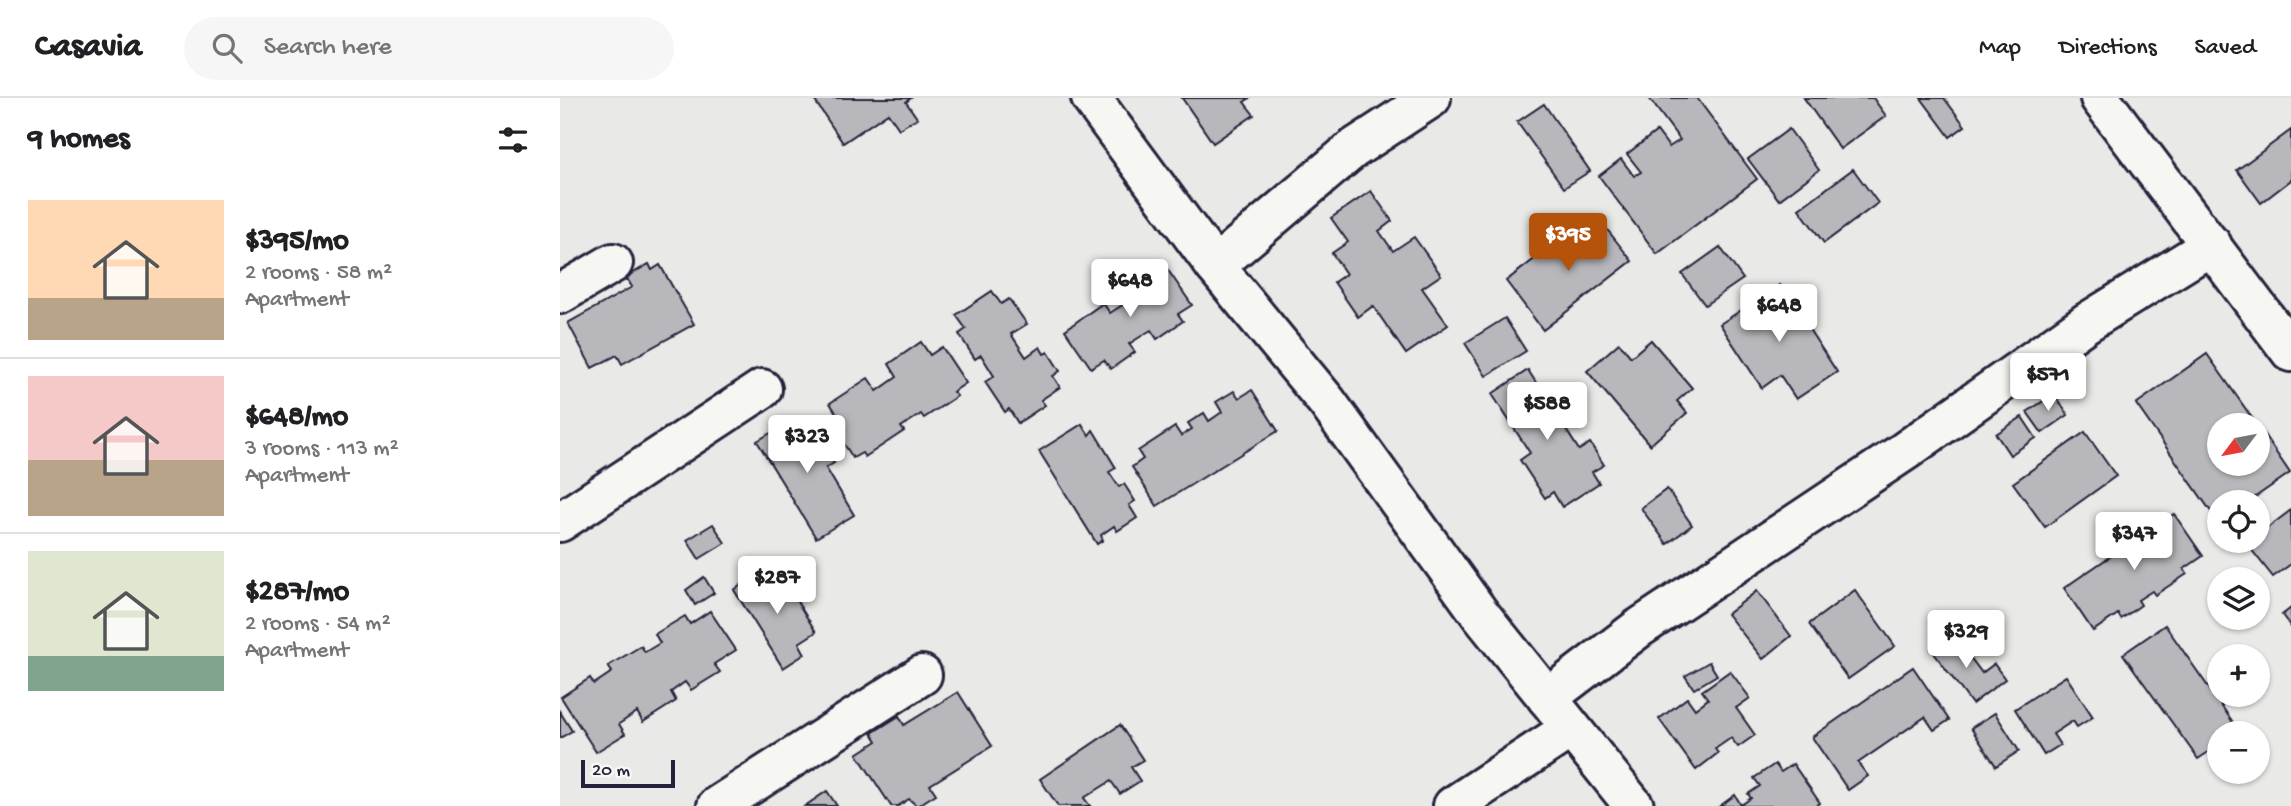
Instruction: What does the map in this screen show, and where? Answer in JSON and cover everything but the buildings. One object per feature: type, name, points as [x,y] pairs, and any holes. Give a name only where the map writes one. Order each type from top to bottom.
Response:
[{"type":"street","points":[[1091,98],[1214,266],[1327,402],[1480,614],[1634,806]]},
{"type":"street","points":[[1214,266],[1353,149],[1431,98]]},
{"type":"street","points":[[2100,98],[2291,352]]},
{"type":"street","points":[[1547,698],[1639,628],[1894,458],[2086,323],[2212,245]]},
{"type":"street","points":[[560,294],[614,263]]},
{"type":"street","points":[[560,522],[762,389]]},
{"type":"street","points":[[717,806],[922,675]]},
{"type":"street","points":[[1453,806],[1570,729]]}]
